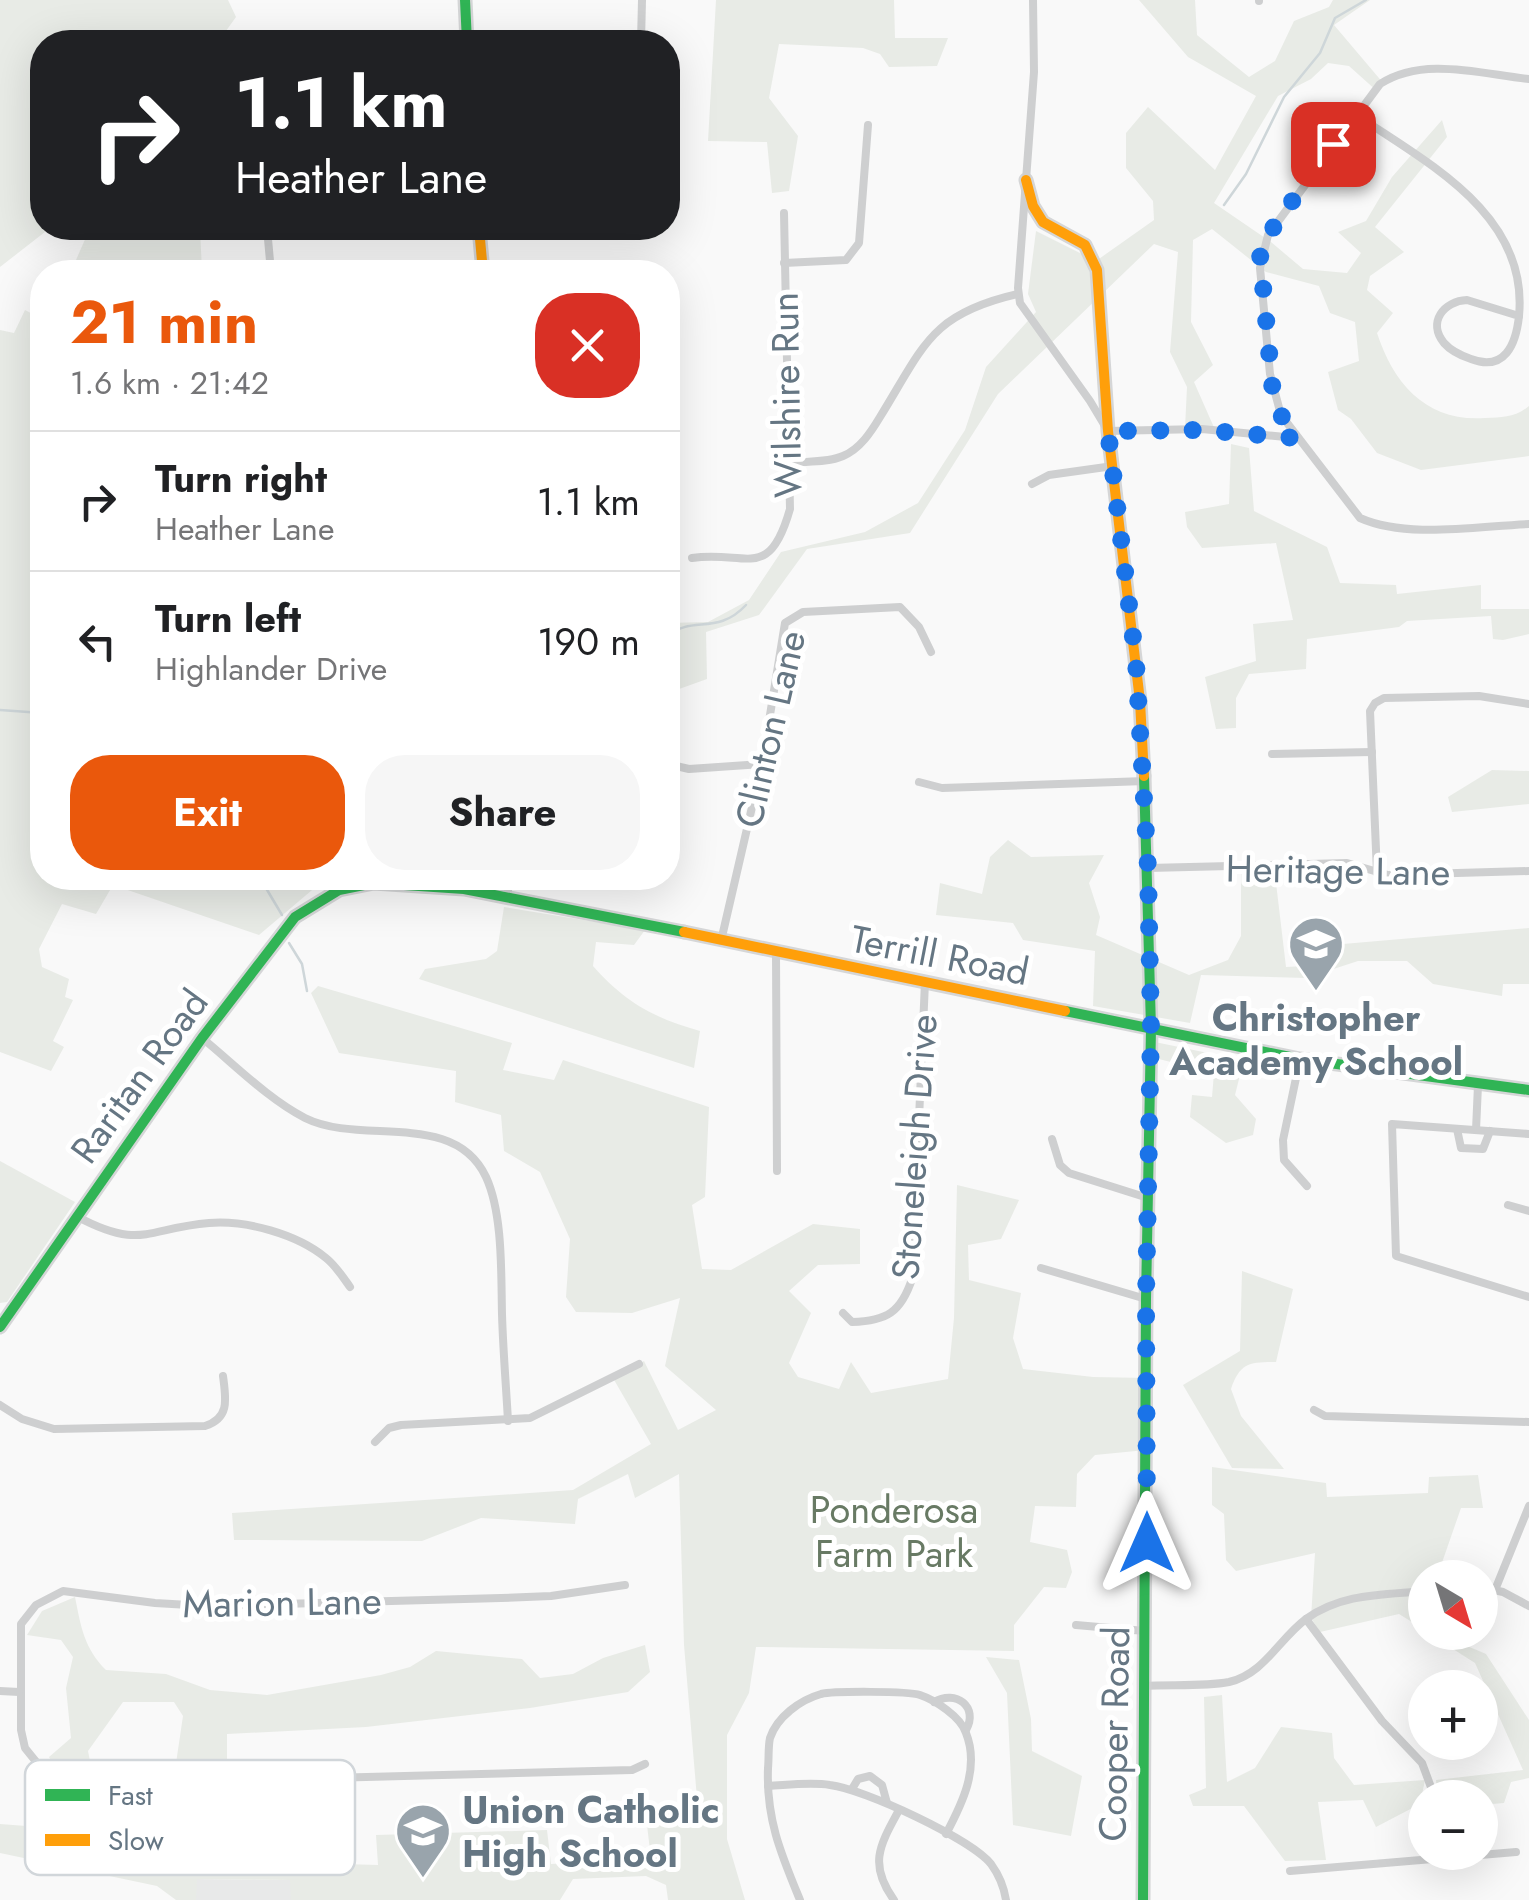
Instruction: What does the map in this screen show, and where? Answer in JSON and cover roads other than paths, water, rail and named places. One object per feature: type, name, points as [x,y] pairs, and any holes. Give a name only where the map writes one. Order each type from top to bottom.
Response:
[{"type":"street","points":[[465,0],[467,30]]},
{"type":"street","points":[[641,30],[642,0]]},
{"type":"street","points":[[789,463],[833,459],[851,452],[872,429],[923,347],[946,322],[984,302],[1018,294],[1034,72],[1033,0]]},
{"type":"street","points":[[1529,78],[1411,69],[1380,84],[1268,235],[1260,254],[1273,394],[1296,438],[1351,509],[1375,524],[1405,529],[1529,524]]},
{"type":"street","points":[[1355,114],[1454,183],[1491,219],[1505,239],[1518,272],[1519,316],[1512,349],[1502,358],[1490,363],[1474,360],[1452,350],[1442,340],[1438,329],[1440,312],[1456,301],[1474,302],[1519,316]]},
{"type":"street","points":[[784,263],[840,261],[856,251],[868,125]]},
{"type":"street","points":[[1022,228],[1043,222],[1033,206],[1026,180]]},
{"type":"street","name":"Wilshire Run","points":[[692,558],[750,560],[766,555],[783,534],[790,509],[784,213]]},
{"type":"street","name":"Cooper Road","points":[[1043,222],[1076,239],[1093,258],[1100,286],[1108,431],[1136,662],[1144,781],[1151,1028],[1143,1900]]},
{"type":"street","name":"Cooper Road","points":[[1018,294],[1024,310],[1108,431]]},
{"type":"street","points":[[1090,401],[1106,394]]},
{"type":"street","points":[[1108,431],[1202,430],[1296,438]]},
{"type":"street","points":[[1032,484],[1049,476],[1113,466]]},
{"type":"street","name":"Clinton Lane","points":[[720,941],[762,764],[784,633],[790,618],[803,612],[900,607],[919,626],[931,652]]},
{"type":"street","points":[[1377,873],[1370,711],[1374,703],[1384,698],[1479,696],[1529,704]]},
{"type":"street","points":[[1272,754],[1372,752]]},
{"type":"street","points":[[680,767],[762,764]]},
{"type":"street","points":[[919,782],[948,788],[1144,781]]},
{"type":"street","name":"Heritage Lane","points":[[1148,868],[1347,863],[1377,873],[1529,871]]},
{"type":"street","name":"Raritan Road","points":[[0,1327],[283,929],[330,890]]},
{"type":"street","name":"Terrill Road","points":[[455,890],[508,896],[1300,1059],[1529,1090]]},
{"type":"street","points":[[508,890],[508,896]]},
{"type":"street","points":[[776,952],[777,1171]]},
{"type":"street","name":"Stoneleigh Drive","points":[[843,1313],[852,1322],[877,1322],[896,1309],[912,1279],[925,982]]},
{"type":"street","points":[[202,1038],[305,1118],[336,1127],[431,1136],[457,1145],[475,1160],[487,1179],[494,1202],[502,1276],[508,1421]]},
{"type":"street","points":[[1300,1059],[1283,1140],[1284,1160],[1307,1186]]},
{"type":"street","points":[[1476,1130],[1478,1085]]},
{"type":"street","points":[[1529,1134],[1392,1124],[1396,1256],[1529,1297]]},
{"type":"street","points":[[1457,1129],[1461,1148],[1483,1149],[1490,1132]]},
{"type":"street","points":[[1052,1139],[1060,1165],[1068,1173],[1148,1198]]},
{"type":"street","points":[[1508,1205],[1529,1212]]},
{"type":"street","points":[[76,1216],[98,1229],[128,1236],[148,1236],[214,1222],[262,1229],[324,1256],[350,1288]]},
{"type":"street","points":[[1042,1268],[1146,1299]]},
{"type":"street","points":[[376,1442],[389,1428],[401,1425],[508,1421],[546,1413],[639,1364]]},
{"type":"street","points":[[0,1405],[22,1419],[54,1429],[205,1426],[223,1414],[223,1376]]},
{"type":"street","points":[[1314,1410],[1325,1416],[1529,1422]]},
{"type":"street","points":[[1498,1583],[1529,1506]]},
{"type":"street","name":"Marion Lane","points":[[20,1692],[22,1624],[41,1601],[70,1589],[155,1604],[206,1606],[551,1596],[624,1585]]},
{"type":"street","points":[[1498,1591],[1529,1606]]},
{"type":"street","points":[[1143,1686],[1230,1682],[1270,1657],[1306,1619],[1344,1598],[1408,1592]]},
{"type":"street","points":[[1306,1619],[1382,1721],[1422,1764],[1428,1780]]},
{"type":"street","points":[[1076,1625],[1145,1631]]},
{"type":"street","points":[[0,1691],[20,1692],[25,1748],[35,1760]]},
{"type":"street","points":[[800,1900],[774,1838],[768,1786],[770,1740],[779,1720],[822,1694],[918,1693],[966,1730],[971,1765],[968,1782],[946,1834]]},
{"type":"street","points":[[934,1702],[954,1696],[964,1702],[970,1713],[966,1730]]},
{"type":"street","points":[[355,1777],[632,1770],[645,1764]]},
{"type":"street","points":[[852,1789],[858,1779],[870,1776],[882,1785],[886,1803]]},
{"type":"street","points":[[768,1786],[827,1784],[886,1803],[974,1848],[1002,1882],[1006,1900]]},
{"type":"street","points":[[894,1900],[880,1881],[879,1847],[899,1810]]},
{"type":"street","points":[[1498,1853],[1516,1852]]},
{"type":"street","points":[[1290,1871],[1408,1859]]},
{"type":"waterway","points":[[1224,205],[1246,174],[1284,97],[1320,53],[1335,18],[1366,0]]},
{"type":"waterway","points":[[680,629],[725,620],[746,605]]},
{"type":"waterway","points":[[0,710],[30,712]]},
{"type":"waterway","points":[[267,890],[282,915]]},
{"type":"waterway","points":[[289,943],[302,964],[307,991]]},
{"type":"place","name":"Christopher Academy School","points":[[1316,993]]},
{"type":"place","name":"Union Catholic High School","points":[[423,1880]]},
{"type":"park label","name":"Ponderosa Farm Park","points":[[894,1531]]}]
